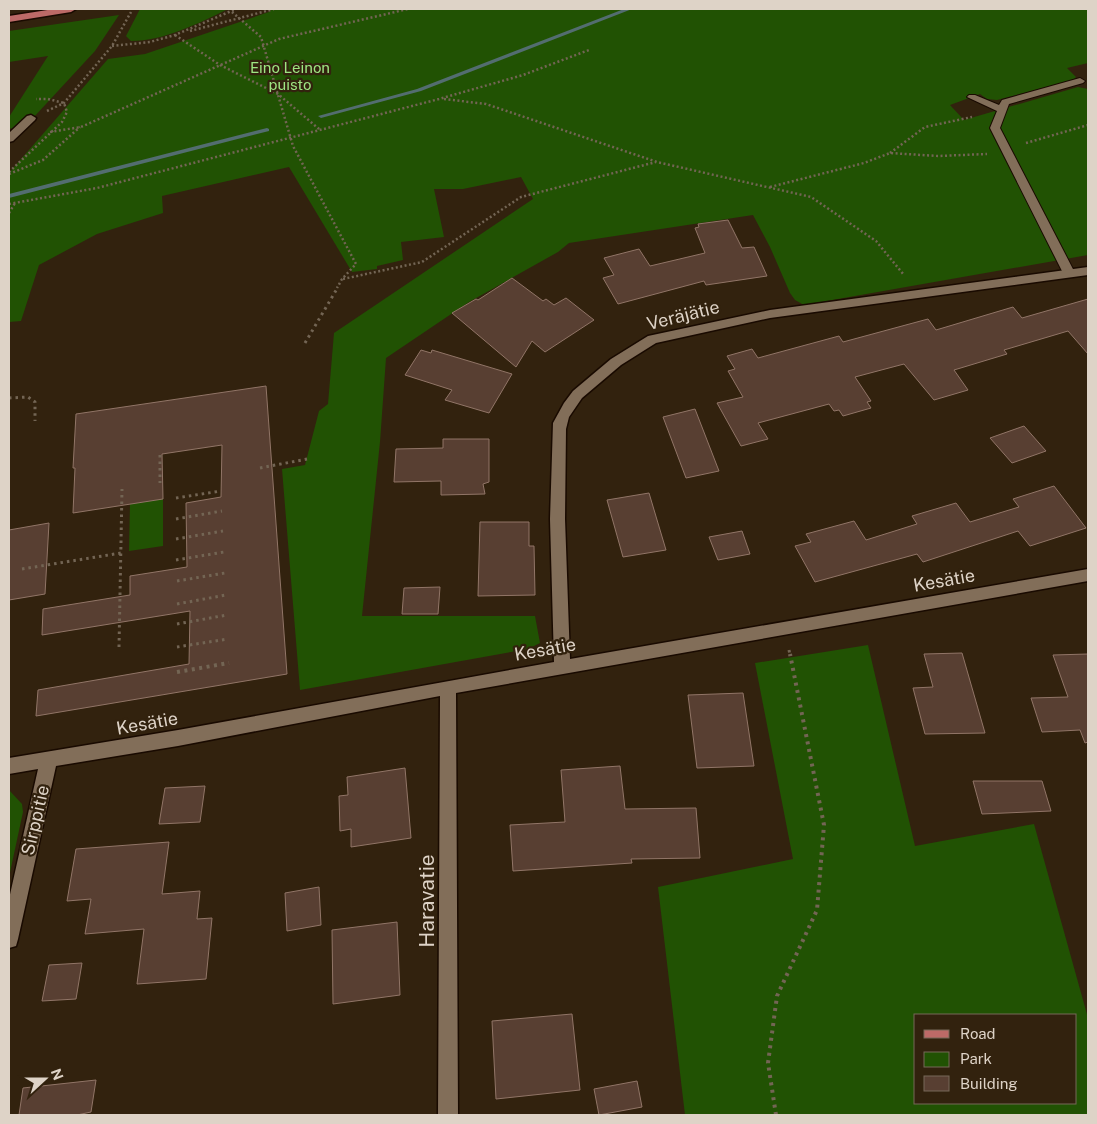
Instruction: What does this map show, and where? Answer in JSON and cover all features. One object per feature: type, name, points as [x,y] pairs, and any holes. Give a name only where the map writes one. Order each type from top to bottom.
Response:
[{"type":"main road","points":[[9,19],[70,9]]},
{"type":"street","points":[[9,139],[31,118]]},
{"type":"street","name":"Veräjätie","points":[[562,667],[557,512],[559,430],[562,416],[580,393],[604,372],[640,345],[654,339],[770,314],[1088,271]]},
{"type":"street","name":"Kesätie","points":[[9,766],[178,738],[448,687],[782,630],[1088,574]]},
{"type":"street","name":"Haravatie","points":[[448,687],[448,1115]]},
{"type":"street","name":"Sirppitie","points":[[9,939],[49,759]]},
{"type":"lane","points":[[1069,274],[995,128],[1005,102],[1080,81]]},
{"type":"lane","points":[[972,97],[1002,110]]},
{"type":"path","points":[[175,35],[236,9]]},
{"type":"path","points":[[112,46],[150,42],[274,9]]},
{"type":"path","points":[[50,132],[81,127],[279,38],[408,9]]},
{"type":"path","points":[[31,118],[64,103],[112,46],[131,12]]},
{"type":"path","points":[[232,12],[261,37],[293,146],[356,264],[342,279],[305,344]]},
{"type":"path","points":[[175,35],[220,65],[278,94],[320,129]]},
{"type":"path","points":[[9,204],[97,188],[439,99],[523,75],[589,50]]},
{"type":"path","points":[[439,99],[486,104],[663,164],[811,197],[876,240],[919,293]]},
{"type":"path","points":[[9,173],[62,122],[67,112],[64,103]]},
{"type":"path","points":[[770,188],[864,164],[890,153],[925,127],[1002,110]]},
{"type":"path","points":[[890,153],[938,156],[985,155],[1088,126]]},
{"type":"path","points":[[9,173],[43,160],[81,127]]},
{"type":"path","points":[[342,279],[422,262],[521,197],[657,162]]},
{"type":"path","points":[[9,213],[16,203]]},
{"type":"path","points":[[9,398],[28,397],[35,402],[35,421]]},
{"type":"path","points":[[160,455],[160,483]]},
{"type":"path","points":[[260,468],[307,459]]},
{"type":"path","points":[[118,647],[122,489]]},
{"type":"path","points":[[176,498],[221,491]]},
{"type":"path","points":[[176,519],[222,511]]},
{"type":"path","points":[[176,539],[224,531]]},
{"type":"path","points":[[176,560],[224,552]]},
{"type":"path","points":[[22,569],[121,553]]},
{"type":"path","points":[[177,580],[225,573]]},
{"type":"path","points":[[177,604],[226,596]]},
{"type":"path","points":[[177,624],[227,615]]},
{"type":"path","points":[[776,1115],[768,1063],[777,996],[817,910],[824,826],[789,649],[782,630]]},
{"type":"path","points":[[177,647],[228,638]]},
{"type":"path","points":[[178,672],[229,663]]},
{"type":"green space","points":[[140,9],[228,9],[169,35],[131,41],[126,36]]},
{"type":"green space","name":"Eino Leinon puisto","points":[[272,9],[1088,9],[1088,63],[1067,68],[1076,77],[1073,80],[997,100],[987,99],[980,94],[950,105],[964,120],[1078,87],[1088,89],[1088,255],[804,305],[795,300],[790,293],[770,247],[753,215],[569,243],[558,252],[469,302],[386,358],[380,442],[362,616],[535,616],[540,643],[528,649],[300,690],[282,469],[305,465],[319,411],[328,404],[334,333],[533,199],[521,177],[463,189],[434,189],[444,237],[401,242],[403,260],[377,266],[377,269],[352,272],[289,167],[162,196],[163,213],[97,234],[39,265],[21,321],[9,322],[9,173],[108,59],[145,54],[269,12]]},
{"type":"green space","points":[[119,15],[95,51],[21,131],[9,128],[9,117],[48,56],[9,62],[9,31]]},
{"type":"green space","points":[[163,499],[163,546],[129,551],[130,504]]},
{"type":"green space","points":[[868,645],[915,846],[1034,824],[1088,1018],[1088,1115],[685,1115],[658,887],[793,859],[755,663]]},
{"type":"green space","points":[[9,790],[22,804],[23,812],[9,877]]},
{"type":"building","points":[[728,220],[742,248],[754,247],[767,276],[706,285],[704,281],[618,304],[603,278],[614,275],[604,258],[639,249],[650,266],[705,253],[695,228],[699,227],[698,224]]},
{"type":"building","points":[[512,278],[543,301],[546,299],[554,305],[566,298],[594,320],[545,352],[532,341],[516,367],[452,313],[476,299],[478,300]]},
{"type":"building","points":[[1088,299],[1088,354],[1068,331],[1004,350],[1007,354],[954,370],[968,390],[934,400],[904,364],[855,377],[871,401],[867,402],[871,408],[843,416],[839,410],[834,411],[829,404],[758,423],[768,439],[741,446],[717,403],[743,397],[728,371],[735,369],[727,356],[752,349],[758,358],[839,336],[843,342],[928,319],[936,330],[1013,307],[1022,318]]},
{"type":"building","points":[[421,350],[431,353],[432,350],[512,374],[489,413],[445,400],[452,390],[405,375]]},
{"type":"building","points":[[266,386],[287,674],[36,716],[38,690],[189,664],[190,611],[42,635],[43,609],[130,595],[130,576],[187,567],[186,503],[221,497],[222,445],[162,454],[163,499],[73,513],[76,414]]},
{"type":"building","points":[[695,409],[719,471],[686,478],[663,417]]},
{"type":"building","points":[[1024,426],[1046,451],[1012,463],[990,438]]},
{"type":"building","points":[[443,439],[489,439],[489,482],[483,484],[485,494],[441,495],[441,481],[394,482],[396,449],[443,448]]},
{"type":"building","points":[[1054,486],[1086,528],[1030,546],[1018,531],[923,562],[917,554],[815,582],[795,546],[811,542],[806,534],[854,521],[866,540],[917,524],[912,516],[956,503],[970,522],[1019,507],[1013,499]]},
{"type":"building","points":[[649,493],[666,550],[623,557],[607,500]]},
{"type":"building","points":[[480,522],[529,522],[529,546],[534,546],[535,595],[478,596]]},
{"type":"building","points":[[49,523],[45,594],[9,600],[9,530]]},
{"type":"building","points":[[742,531],[750,554],[718,560],[709,537]]},
{"type":"building","points":[[440,587],[438,614],[402,614],[404,588]]},
{"type":"building","points":[[962,653],[985,733],[925,734],[913,688],[933,687],[924,654]]},
{"type":"building","points":[[1088,654],[1088,742],[1085,743],[1080,730],[1042,732],[1031,698],[1068,697],[1053,655]]},
{"type":"building","points":[[743,693],[754,766],[697,768],[688,695]]},
{"type":"building","points":[[620,766],[625,809],[696,808],[700,858],[631,859],[632,863],[513,871],[510,825],[565,822],[561,770]]},
{"type":"building","points":[[405,768],[411,838],[351,847],[351,829],[340,831],[339,796],[348,795],[347,777]]},
{"type":"building","points":[[973,781],[1042,781],[1051,811],[982,814]]},
{"type":"building","points":[[205,786],[200,822],[159,824],[165,788]]},
{"type":"building","points":[[169,842],[162,894],[200,891],[197,919],[212,918],[206,979],[137,984],[144,929],[85,934],[91,899],[67,901],[76,849]]},
{"type":"building","points":[[319,887],[321,925],[287,931],[285,893]]},
{"type":"building","points":[[397,922],[400,995],[333,1004],[332,930]]},
{"type":"building","points":[[82,963],[76,999],[42,1001],[49,965]]},
{"type":"building","points":[[572,1014],[580,1090],[496,1099],[492,1021]]},
{"type":"building","points":[[96,1080],[91,1112],[77,1115],[19,1115],[23,1088]]},
{"type":"building","points":[[637,1081],[642,1107],[599,1115],[594,1089]]},
{"type":"waterway","points":[[321,116],[419,90],[629,9]]},
{"type":"waterway","points":[[9,196],[267,130]]}]
